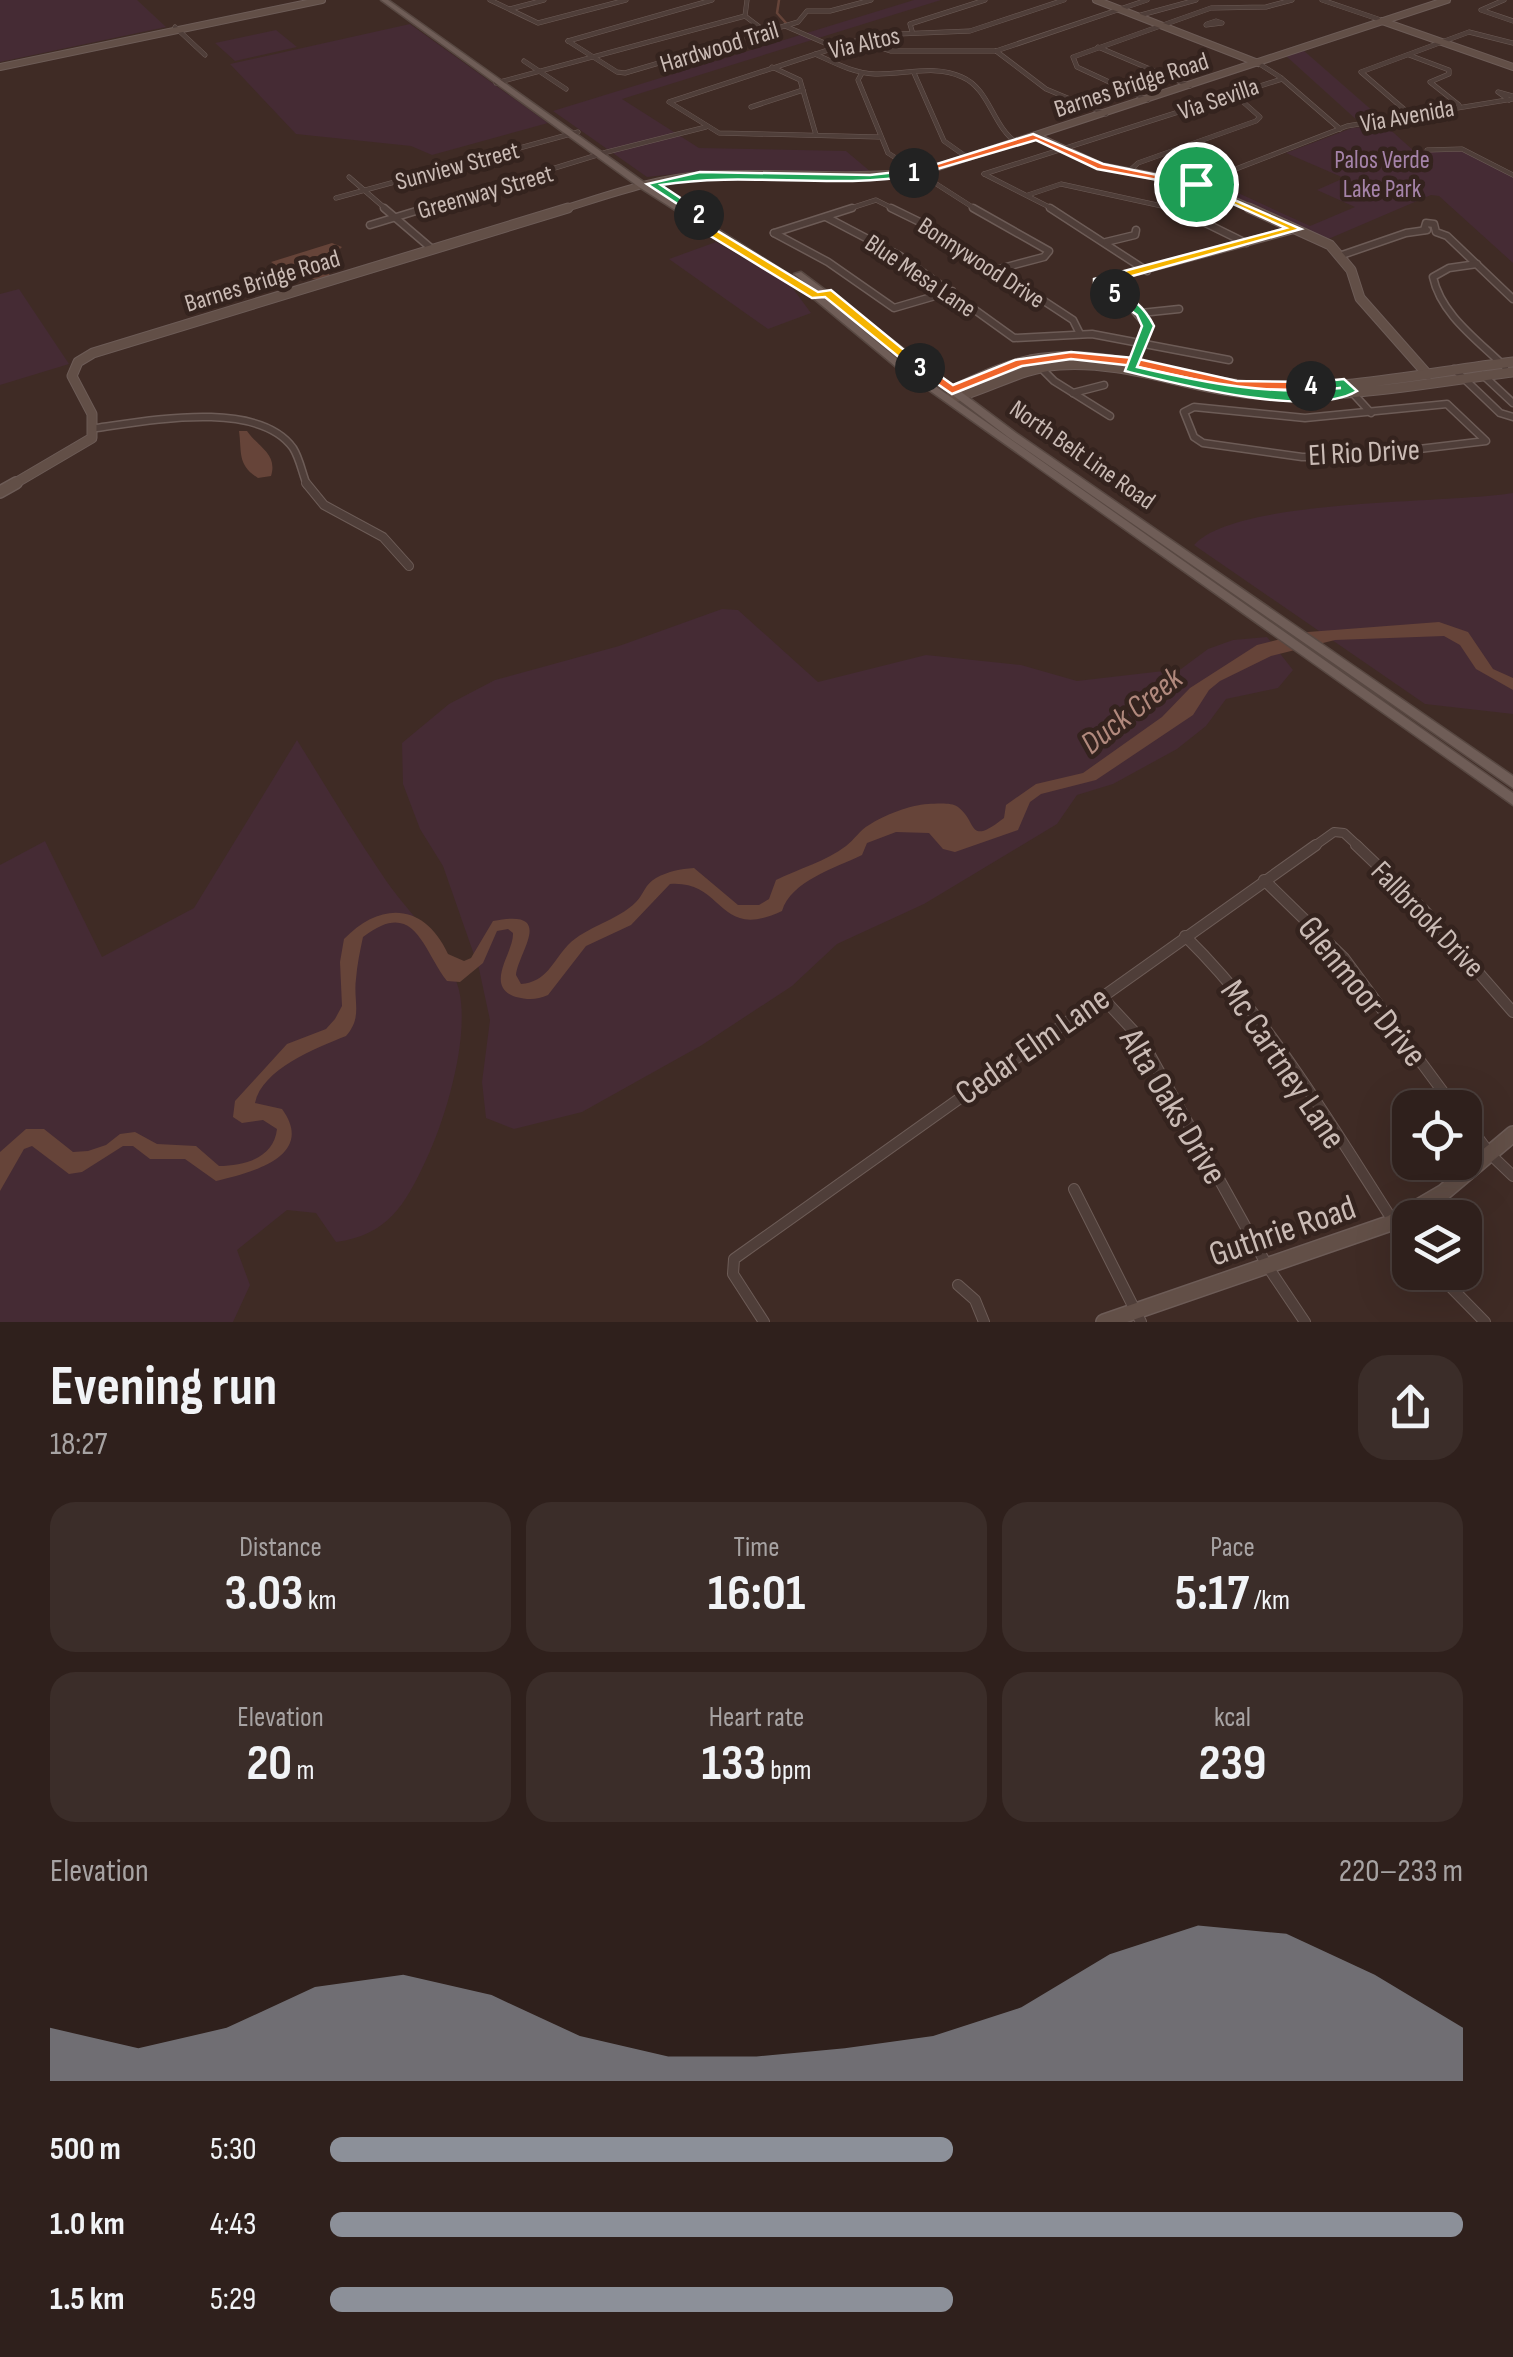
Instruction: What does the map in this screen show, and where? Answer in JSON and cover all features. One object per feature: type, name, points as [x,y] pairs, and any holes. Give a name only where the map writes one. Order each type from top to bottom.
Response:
[{"type":"main road","name":"North Belt Line Road","points":[[384,0],[403,9]]},
{"type":"main road","name":"North Belt Line Road","points":[[395,0],[453,48],[574,133],[712,228],[821,294],[1001,432],[1262,614],[1304,636],[1338,667]]},
{"type":"main road","name":"North Belt Line Road","points":[[1262,614],[1289,640],[1338,667]]},
{"type":"main road","points":[[1338,667],[1513,783]]},
{"type":"main road","points":[[1338,667],[1513,800]]},
{"type":"street","points":[[0,67],[307,0]]},
{"type":"street","points":[[293,4],[322,0]]},
{"type":"street","points":[[490,0],[542,23],[626,0]]},
{"type":"street","points":[[508,10],[544,0]]},
{"type":"street","points":[[592,57],[568,41],[712,0]]},
{"type":"street","points":[[745,16],[747,0]]},
{"type":"street","points":[[807,11],[809,0]]},
{"type":"street","name":"Hardwood Trail","points":[[592,57],[620,73],[802,21],[807,11],[830,11],[872,0]]},
{"type":"street","points":[[912,32],[910,24],[985,0]]},
{"type":"street","name":"Via Altos","points":[[706,126],[669,103],[673,98],[884,32],[970,31],[1064,0]]},
{"type":"street","points":[[1100,0],[1272,69],[1328,123],[1340,128]]},
{"type":"street","points":[[857,40],[890,52],[996,51],[1147,0]]},
{"type":"street","points":[[1141,15],[1196,0]]},
{"type":"street","points":[[1146,99],[1073,65],[1073,57],[1220,6],[1266,7],[1292,0]]},
{"type":"street","points":[[1322,0],[1513,67]]},
{"type":"street","name":"Barnes Bridge Road","points":[[96,428],[72,376],[78,362],[93,353],[648,183],[700,176],[855,176],[914,171],[1146,99],[1436,0]]},
{"type":"street","name":"Barnes Bridge Road","points":[[1381,20],[1447,0]]},
{"type":"street","points":[[1508,0],[1481,10],[1513,21]]},
{"type":"street","points":[[1119,8],[1159,24]]},
{"type":"street","points":[[1190,14],[1211,22]]},
{"type":"street","points":[[745,16],[766,32]]},
{"type":"street","points":[[498,80],[745,16]]},
{"type":"street","points":[[785,26],[834,47]]},
{"type":"street","points":[[177,29],[205,56]]},
{"type":"street","points":[[1413,117],[1361,74],[1364,70],[1474,32],[1513,43]]},
{"type":"street","points":[[1098,47],[1187,85]]},
{"type":"street","points":[[996,51],[1046,89],[1103,113]]},
{"type":"street","points":[[815,54],[862,72],[965,78],[978,89],[1003,134],[1014,142]]},
{"type":"street","points":[[1407,54],[1448,70],[1449,74],[1430,82],[1459,105]]},
{"type":"street","points":[[524,62],[566,90]]},
{"type":"street","points":[[772,67],[800,80],[816,136]]},
{"type":"street","points":[[862,72],[858,80],[888,152],[1049,251],[1000,270]]},
{"type":"street","points":[[914,73],[942,137],[966,156]]},
{"type":"street","name":"Via Sevilla","points":[[1028,195],[984,174],[1282,79]]},
{"type":"street","points":[[751,106],[803,90]]},
{"type":"street","points":[[1128,172],[1138,164],[1256,121],[1260,117],[1232,92]]},
{"type":"street","name":"Via Avenida","points":[[1196,184],[1340,128],[1512,98]]},
{"type":"street","points":[[706,126],[725,134],[880,136]]},
{"type":"street","name":"Greenway Street","points":[[370,225],[706,126]]},
{"type":"street","name":"Sunview Street","points":[[336,198],[574,133]]},
{"type":"street","points":[[1034,135],[1101,166],[1196,184],[1296,229],[1342,255],[1360,298],[1430,377]]},
{"type":"street","points":[[1427,150],[1444,146],[1463,148],[1513,175]]},
{"type":"street","points":[[348,178],[432,249]]},
{"type":"street","points":[[1028,195],[1060,184],[1154,202],[1246,244]]},
{"type":"street","points":[[1028,195],[1147,271]]},
{"type":"street","name":"Bonnywood Drive","points":[[826,216],[876,200],[936,230],[1000,270],[1073,320],[1080,334]]},
{"type":"street","points":[[826,216],[774,233],[828,262],[894,308],[952,291]]},
{"type":"street","name":"Blue Mesa Lane","points":[[826,216],[900,256],[1014,338],[1080,334]]},
{"type":"street","points":[[1424,230],[1430,223],[1436,232]]},
{"type":"street","points":[[1132,365],[1148,326],[1142,313],[1098,282],[1296,229]]},
{"type":"street","points":[[1106,242],[1135,235],[1136,230]]},
{"type":"street","points":[[1342,255],[1364,251],[1411,230],[1436,232],[1447,236],[1513,299]]},
{"type":"street","points":[[1477,264],[1440,271],[1432,277],[1432,283],[1440,300],[1509,367]]},
{"type":"street","points":[[1142,313],[1180,308]]},
{"type":"street","points":[[1080,334],[1144,341],[1229,360]]},
{"type":"street","points":[[955,395],[1012,365],[1043,358],[1086,356],[1227,388],[1309,396],[1430,377],[1462,378],[1509,367]]},
{"type":"street","points":[[955,395],[1040,367],[1132,365]]},
{"type":"street","points":[[1040,367],[1110,416]]},
{"type":"street","points":[[1430,377],[1454,369],[1509,367]]},
{"type":"street","points":[[1454,369],[1500,412],[1512,417]]},
{"type":"street","points":[[1482,375],[1513,404]]},
{"type":"street","points":[[1073,393],[1104,385]]},
{"type":"street","points":[[1347,387],[1371,413]]},
{"type":"street","points":[[1227,388],[1224,412],[1305,418],[1371,413]]},
{"type":"street","name":"El Rio Drive","points":[[1224,412],[1194,407],[1184,412],[1196,440],[1302,457],[1352,457],[1486,441],[1447,404],[1371,413]]},
{"type":"street","points":[[0,492],[79,448],[92,438],[96,428],[196,418],[268,430],[290,444],[314,497],[385,538],[409,566]]},
{"type":"street","name":"Cedar Elm Lane","points":[[764,1322],[731,1266],[747,1248],[1264,880],[1339,831]]},
{"type":"street","name":"Fallbrook Drive","points":[[1339,831],[1423,909],[1513,1012]]},
{"type":"street","name":"Glenmoor Drive","points":[[1264,880],[1344,958],[1443,1090]]},
{"type":"street","name":"Mc Cartney Lane","points":[[1186,936],[1230,980],[1264,1027],[1391,1223]]},
{"type":"street","name":"Alta Oaks Drive","points":[[1101,996],[1141,1039],[1268,1267],[1306,1322]]},
{"type":"street","name":"Guthrie Road","points":[[1104,1322],[1138,1317],[1391,1223],[1444,1192],[1513,1134]]},
{"type":"street","points":[[1482,1143],[1513,1176]]},
{"type":"street","points":[[1074,1189],[1138,1317]]},
{"type":"street","points":[[958,1285],[975,1300],[984,1322]]},
{"type":"street","points":[[1454,1290],[1486,1322]]},
{"type":"green space","points":[[0,0],[137,0],[166,27],[0,62]]},
{"type":"green space","points":[[914,0],[941,0],[622,99],[699,148],[846,151],[871,172],[701,171],[647,177],[553,111]]},
{"type":"green space","points":[[410,24],[548,123],[432,155],[411,146],[296,134],[230,64]]},
{"type":"green space","points":[[276,30],[297,47],[235,61],[215,43]]},
{"type":"green space","points":[[1303,50],[1383,120],[1359,122],[1285,55]]},
{"type":"green space","name":"Palos Verde Lake Park","points":[[1385,125],[1414,151],[1461,150],[1513,177],[1513,263],[1439,196],[1431,195],[1326,240],[1206,183],[1212,181],[1310,226],[1355,207],[1317,190],[1344,178],[1286,153],[1352,128]]},
{"type":"green space","points":[[716,242],[791,286],[811,313],[768,329],[669,259]]},
{"type":"green space","points":[[19,289],[69,364],[0,385],[0,294]]},
{"type":"green space","points":[[1513,493],[1513,714],[1425,704],[1194,545],[1217,530],[1295,511]]},
{"type":"green space","points":[[722,609],[738,610],[818,682],[926,655],[1021,665],[1077,681],[1181,669],[1208,649],[1233,640],[1267,637],[1293,670],[1278,688],[1226,699],[1206,726],[1177,749],[1113,784],[1077,795],[1057,824],[924,904],[837,944],[792,986],[702,1045],[582,1112],[514,1129],[486,1118],[482,1082],[490,1020],[479,969],[443,866],[420,829],[403,784],[402,743],[449,704],[495,680],[619,646]]},
{"type":"green space","points":[[297,740],[383,876],[446,960],[459,990],[461,1030],[454,1077],[434,1143],[418,1176],[393,1215],[369,1233],[354,1238],[336,1242],[316,1213],[287,1210],[237,1250],[250,1285],[233,1322],[0,1322],[0,865],[45,841],[102,957],[194,908]]},
{"type":"shaded area","points":[[332,243],[342,247],[325,263],[330,276],[300,277],[271,262]]},
{"type":"shaded area","points":[[239,431],[247,431],[269,456],[271,476],[258,478],[247,468]]},
{"type":"shaded area","points":[[1439,622],[1468,632],[1493,669],[1513,678],[1513,690],[1476,669],[1460,645],[1444,636],[1335,640],[1271,656],[1220,681],[1209,690],[1193,715],[1096,780],[1041,794],[1030,802],[1018,830],[955,852],[943,849],[929,833],[896,832],[867,843],[862,855],[804,884],[794,891],[782,911],[761,919],[732,915],[702,891],[670,884],[631,925],[586,946],[548,995],[540,998],[516,997],[502,985],[502,968],[513,933],[508,929],[497,931],[483,963],[460,982],[447,981],[423,942],[406,925],[395,922],[381,926],[363,937],[356,974],[356,1015],[346,1036],[292,1061],[260,1091],[255,1103],[282,1109],[291,1126],[291,1139],[285,1151],[274,1160],[216,1181],[185,1159],[150,1159],[133,1146],[123,1146],[82,1172],[69,1174],[32,1146],[24,1149],[0,1191],[0,1152],[26,1129],[44,1129],[73,1152],[88,1151],[106,1145],[120,1134],[135,1132],[157,1144],[196,1146],[219,1166],[248,1162],[264,1153],[275,1139],[277,1129],[263,1120],[242,1123],[233,1117],[235,1101],[287,1044],[326,1029],[335,1019],[342,1006],[340,962],[344,939],[373,918],[388,913],[415,917],[438,937],[448,954],[464,961],[471,958],[493,921],[524,921],[529,934],[516,975],[521,984],[530,982],[543,975],[576,938],[628,909],[649,883],[665,874],[694,868],[738,905],[759,905],[769,899],[776,880],[830,856],[866,827],[897,811],[951,804],[964,813],[975,829],[984,831],[1004,818],[1006,805],[1036,784],[1083,773],[1162,717],[1190,688],[1257,645],[1308,632]]},
{"type":"waterway","points":[[779,0],[777,13],[786,23]]},
{"type":"route","points":[[1196,184],[1101,166],[1037,136],[896,176],[707,175],[652,184],[716,226],[708,229],[724,240],[816,296],[826,293],[845,306],[900,354],[952,390],[1019,363],[1071,356],[1134,362],[1237,385],[1302,387],[1344,383],[1351,391],[1309,396],[1227,392],[1130,369],[1134,362],[1136,360],[1148,332],[1146,320],[1142,313],[1098,282],[1296,229],[1196,184]]},
{"type":"water label","name":"Duck Creek","points":[[1131,710]]}]
